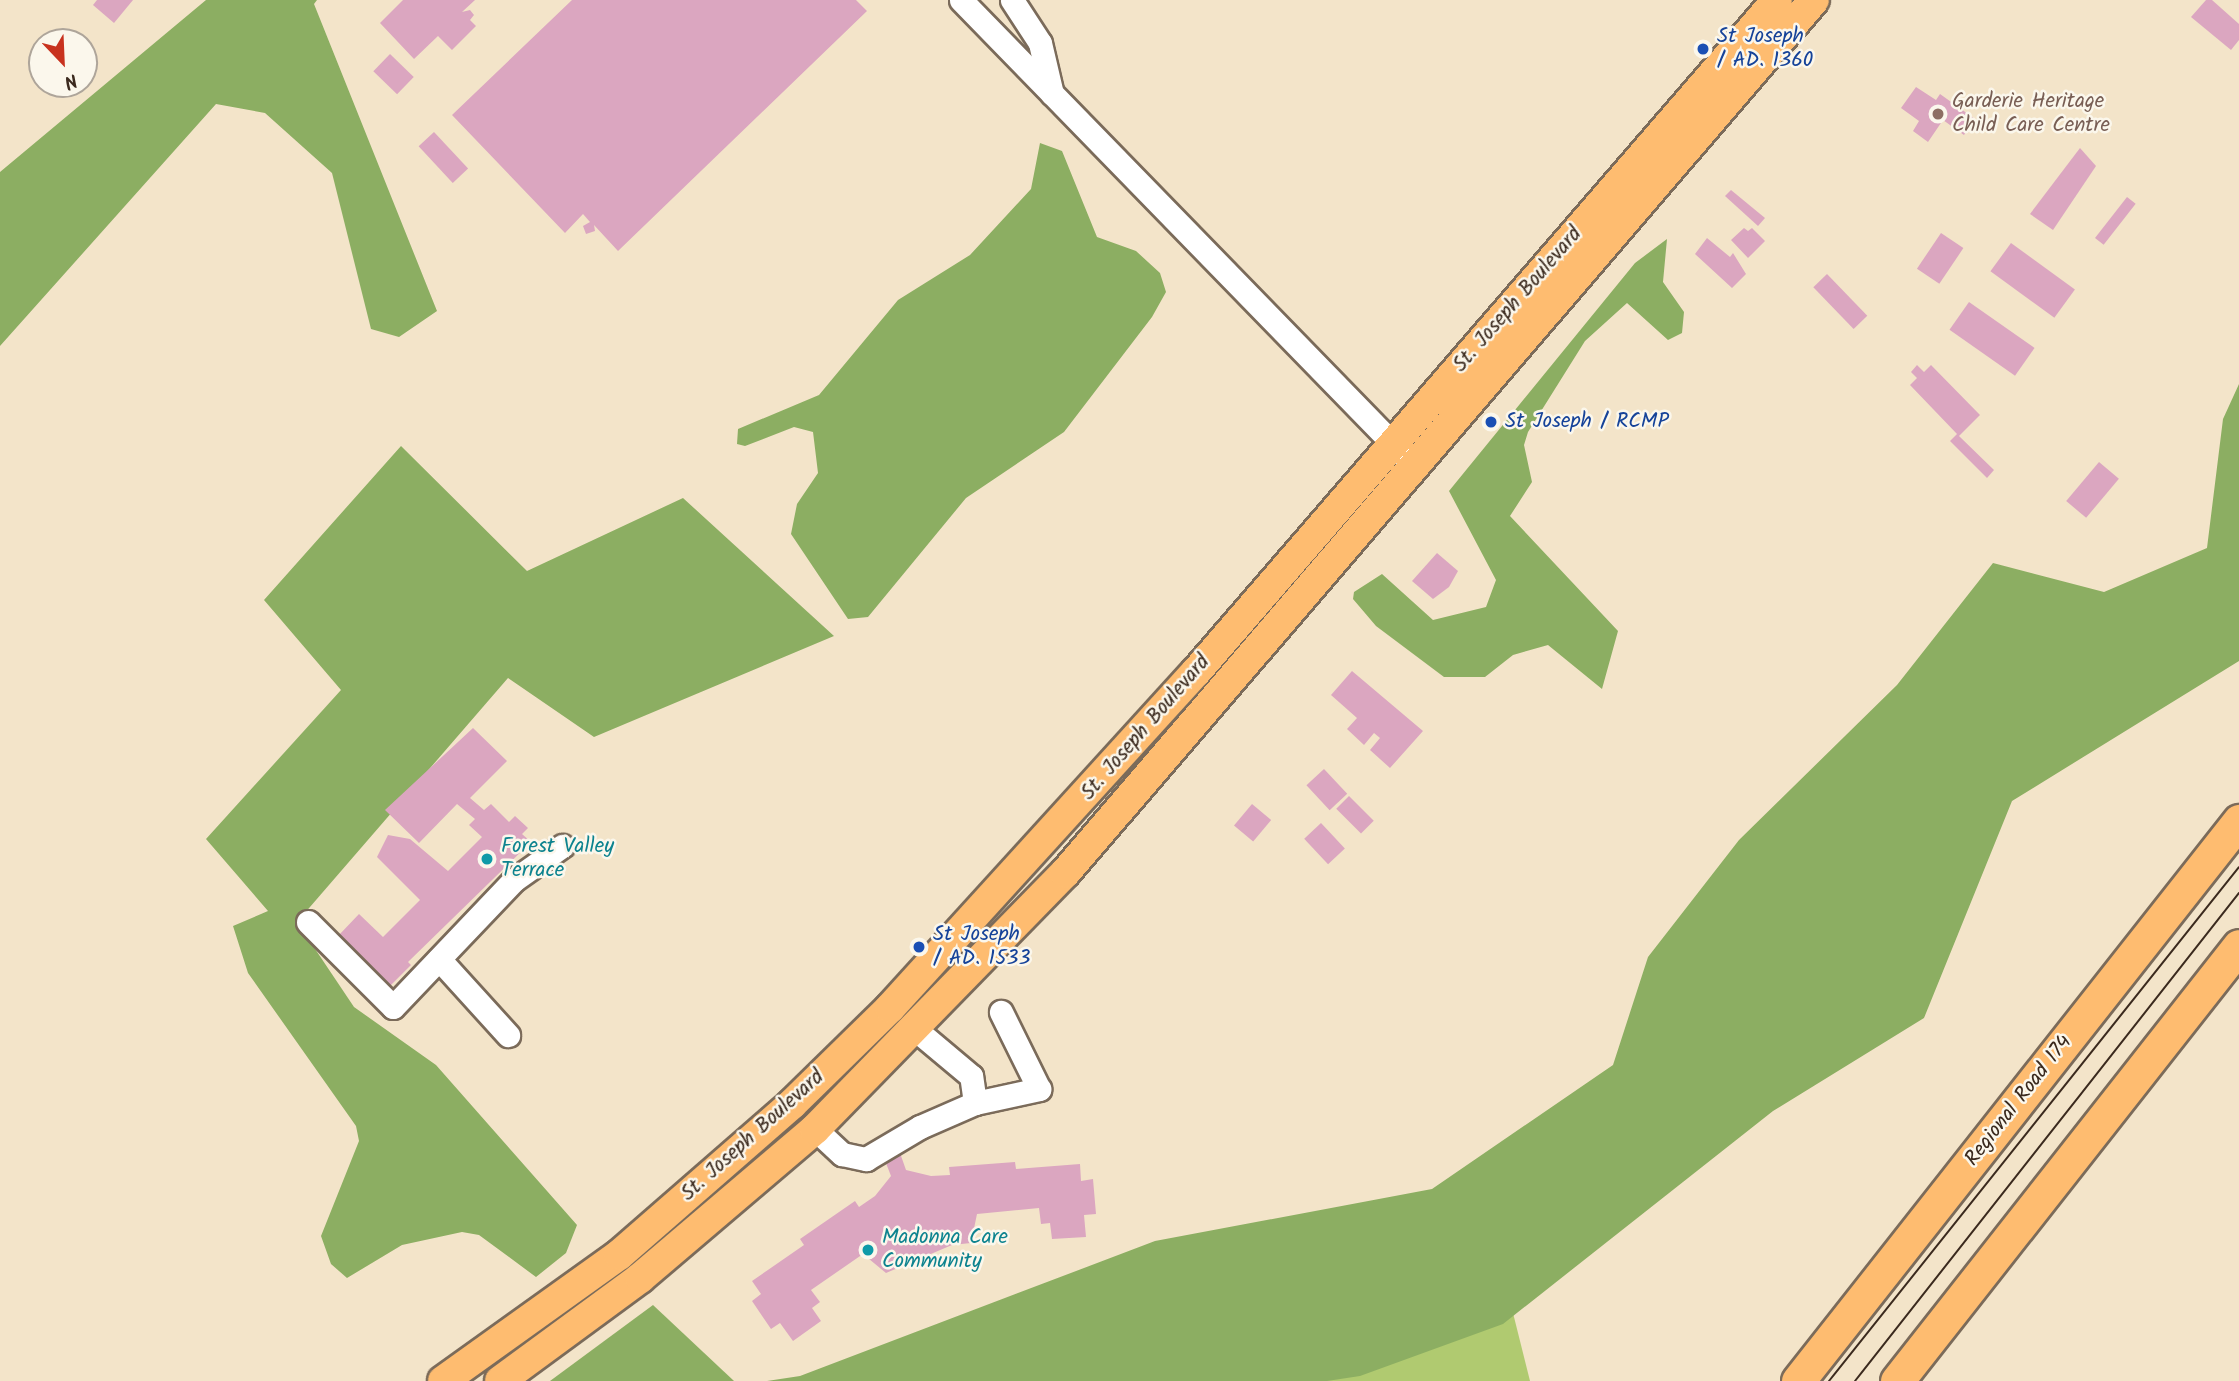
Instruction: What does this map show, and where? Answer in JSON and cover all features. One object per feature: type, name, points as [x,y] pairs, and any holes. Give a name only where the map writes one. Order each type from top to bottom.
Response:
[{"type":"highway","name":"Regional Road 174","points":[[1798,1381],[2239,821]]},
{"type":"highway","points":[[1897,1381],[2239,946]]},
{"type":"main road","name":"St. Joseph Boulevard","points":[[443,1381],[619,1255],[792,1104],[890,1008],[1200,667],[1393,445],[1774,19],[1814,0]]},
{"type":"main road","name":"St. Joseph Boulevard","points":[[500,1381],[640,1278],[815,1129],[1065,873],[1417,467],[1774,19]]},
{"type":"main road","points":[[1200,667],[1226,688]]},
{"type":"main road","points":[[890,1008],[915,1029]]},
{"type":"lane","points":[[961,0],[1417,467]]},
{"type":"lane","points":[[1012,0],[1040,43],[1052,94]]},
{"type":"lane","points":[[308,922],[393,1007],[514,880],[562,846]]},
{"type":"lane","points":[[439,959],[508,1035]]},
{"type":"lane","points":[[815,1129],[842,1154],[866,1159],[920,1127],[975,1103],[1039,1089],[1001,1012]]},
{"type":"lane","points":[[915,1029],[971,1076],[975,1103]]},
{"type":"green space","points":[[206,0],[317,0],[314,4],[437,311],[399,337],[371,329],[332,173],[265,113],[216,104],[0,346],[0,172],[89,98],[98,98],[98,90]]},
{"type":"green space","points":[[1040,143],[1062,151],[1097,237],[1136,251],[1160,273],[1166,292],[1152,317],[1064,432],[966,498],[868,617],[848,619],[791,534],[797,504],[818,473],[813,432],[794,427],[745,446],[737,444],[738,429],[819,395],[898,300],[970,255],[1031,189]]},
{"type":"green space","points":[[1667,239],[1663,282],[1684,312],[1682,333],[1668,340],[1627,303],[1585,341],[1528,432],[1524,445],[1532,482],[1510,516],[1618,631],[1602,689],[1548,645],[1513,655],[1485,677],[1444,677],[1376,626],[1353,599],[1354,592],[1382,574],[1433,620],[1486,607],[1496,580],[1449,491],[1635,263]]},
{"type":"green space","points":[[2239,384],[2239,661],[2012,801],[1924,1018],[1773,1111],[1503,1324],[1360,1376],[1327,1381],[767,1381],[800,1376],[1155,1241],[1432,1189],[1613,1065],[1648,957],[1739,840],[1897,685],[1993,563],[2104,592],[2207,548],[2223,419]]},
{"type":"green space","points":[[401,446],[527,571],[683,498],[834,636],[594,737],[508,678],[297,922],[354,1007],[436,1065],[577,1225],[566,1253],[536,1277],[479,1235],[462,1232],[402,1245],[347,1278],[331,1264],[321,1236],[359,1141],[356,1126],[248,973],[233,926],[268,911],[206,839],[341,690],[264,600]]},
{"type":"green space","points":[[1506,1285],[1530,1381],[1210,1381]]},
{"type":"green space","points":[[653,1305],[734,1381],[550,1381]]},
{"type":"building","points":[[97,0],[133,0],[114,23],[93,5]]},
{"type":"building","points":[[403,0],[475,0],[462,12],[470,10],[474,15],[470,20],[476,26],[452,50],[438,36],[414,59],[380,23]]},
{"type":"building","points":[[572,0],[856,0],[867,11],[618,251],[594,225],[595,231],[586,234],[583,226],[590,222],[583,214],[565,233],[452,115]]},
{"type":"building","points":[[2206,0],[2212,0],[2239,24],[2239,40],[2231,50],[2191,17]]},
{"type":"building","points":[[390,54],[414,77],[397,94],[373,71]]},
{"type":"building","name":"Garderie Heritage Child Care Centre","points":[[1916,87],[1936,100],[1940,94],[1975,119],[1964,135],[1943,120],[1928,142],[1913,131],[1919,121],[1901,108]]},
{"type":"building","points":[[434,132],[468,169],[453,183],[419,146]]},
{"type":"building","points":[[2080,148],[2096,166],[2053,230],[2030,214]]},
{"type":"building","points":[[1731,190],[1765,218],[1758,226],[1725,196]]},
{"type":"building","points":[[2127,197],[2136,204],[2104,245],[2095,238]]},
{"type":"building","points":[[1744,228],[1748,231],[1752,228],[1765,241],[1748,258],[1731,240]]},
{"type":"building","points":[[1941,233],[1963,248],[1939,284],[1917,269]]},
{"type":"building","points":[[1707,238],[1730,257],[1733,253],[1746,274],[1732,288],[1695,254]]},
{"type":"building","points":[[2011,243],[2075,289],[2054,318],[1990,271]]},
{"type":"building","points":[[1827,274],[1867,316],[1854,329],[1813,287]]},
{"type":"building","points":[[1969,302],[2035,348],[2015,376],[1949,330]]},
{"type":"building","points":[[1917,365],[1924,372],[1931,365],[1980,415],[1959,436],[1994,470],[1987,478],[1950,441],[1957,434],[1910,385],[1917,378],[1911,372]]},
{"type":"building","points":[[2099,462],[2119,479],[2086,518],[2066,501]]},
{"type":"building","points":[[1437,553],[1458,571],[1449,587],[1433,599],[1412,581]]},
{"type":"building","points":[[1352,671],[1423,731],[1390,768],[1370,750],[1380,738],[1374,733],[1364,745],[1347,729],[1357,718],[1331,695]]},
{"type":"building","name":"Forest Valley Terrace","points":[[473,728],[507,761],[470,798],[484,810],[491,804],[509,822],[515,816],[528,828],[522,834],[531,842],[408,962],[411,965],[390,986],[339,935],[359,914],[383,937],[420,900],[377,857],[388,835],[410,839],[448,871],[482,837],[469,825],[475,819],[457,804],[419,843],[385,810]]},
{"type":"building","points":[[1324,769],[1347,794],[1330,810],[1306,785]]},
{"type":"building","points":[[1349,796],[1374,821],[1361,833],[1336,809]]},
{"type":"building","points":[[1252,804],[1271,820],[1253,842],[1234,825]]},
{"type":"building","points":[[1321,823],[1345,849],[1328,864],[1304,839]]},
{"type":"building","name":"Madonna Care Community","points":[[900,1153],[906,1170],[931,1176],[950,1175],[949,1167],[1015,1162],[1016,1169],[1080,1164],[1081,1181],[1093,1179],[1096,1214],[1084,1215],[1086,1237],[1052,1239],[1050,1223],[1041,1224],[1039,1208],[977,1214],[971,1243],[952,1245],[886,1273],[863,1254],[811,1290],[820,1302],[812,1308],[821,1321],[793,1341],[780,1323],[771,1329],[752,1301],[761,1294],[752,1281],[804,1245],[800,1239],[855,1201],[859,1207],[875,1196],[891,1176],[884,1158]]},
{"type":"tram line","points":[[1829,1381],[2239,867]]},
{"type":"tram line","points":[[1855,1381],[2239,893]]},
{"type":"place","name":"St Joseph / AD. 1360","points":[[1703,49]]},
{"type":"place","name":"Garderie Heritage Child Care Centre","points":[[1938,114]]},
{"type":"place","name":"St Joseph / RCMP","points":[[1491,422]]},
{"type":"place","name":"Forest Valley Terrace","points":[[487,859]]},
{"type":"place","name":"St Joseph / AD. 1533","points":[[919,947]]},
{"type":"place","name":"Madonna Care Community","points":[[868,1250]]}]
